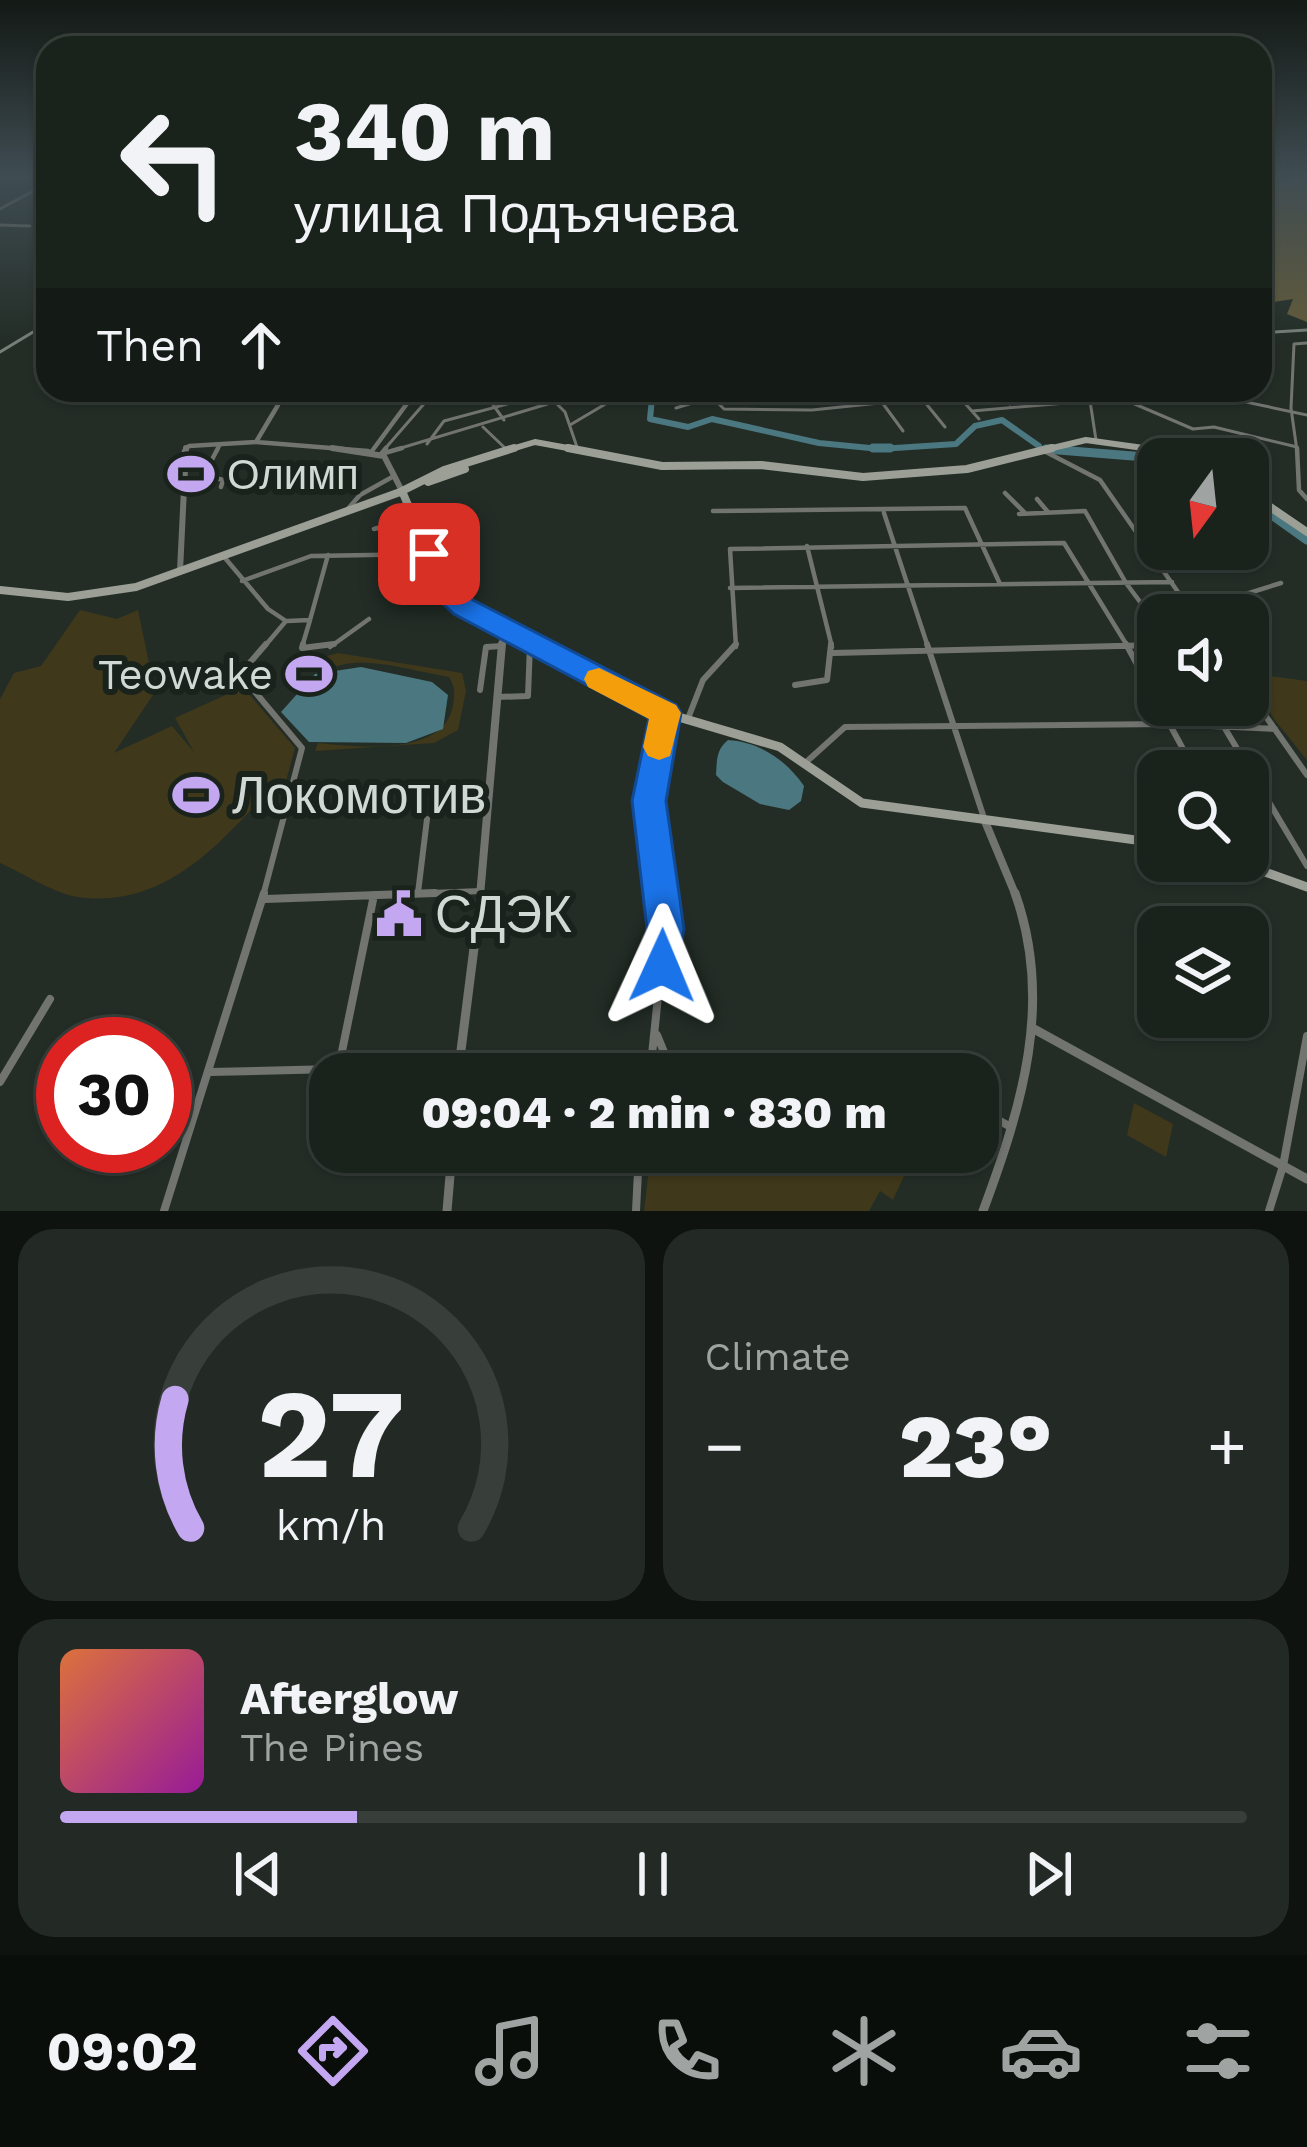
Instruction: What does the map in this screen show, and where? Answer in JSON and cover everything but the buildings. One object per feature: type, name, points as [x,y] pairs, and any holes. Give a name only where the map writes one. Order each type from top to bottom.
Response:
[{"type":"main road","points":[[402,491],[444,470],[542,442],[662,466],[761,465],[873,478],[968,470],[1039,448],[1096,440],[1137,445]]},
{"type":"main road","points":[[0,590],[71,600],[136,587],[526,448],[565,447]]},
{"type":"main road","points":[[402,491],[449,594],[503,631],[665,713],[780,747],[862,803],[1137,840]]},
{"type":"main road","points":[[1269,506],[1307,532]]},
{"type":"main road","points":[[1269,873],[1307,887]]},
{"type":"street","points":[[1307,344],[1294,344],[1293,363],[1299,490],[1307,499]]},
{"type":"street","points":[[1293,363],[1307,366]]},
{"type":"street","points":[[256,442],[256,433],[275,402]]},
{"type":"street","points":[[372,452],[408,402]]},
{"type":"street","points":[[381,454],[426,402]]},
{"type":"street","points":[[491,402],[504,420]]},
{"type":"street","points":[[428,444],[444,421],[508,402]]},
{"type":"street","points":[[179,572],[184,451],[194,445],[256,442],[276,448],[381,454],[428,444],[554,402],[563,408],[578,450]]},
{"type":"street","points":[[570,425],[608,402]]},
{"type":"street","points":[[676,408],[696,402]]},
{"type":"street","points":[[717,402],[724,409],[812,410],[904,402]]},
{"type":"street","points":[[925,402],[945,427]]},
{"type":"street","points":[[964,402],[979,419]]},
{"type":"street","points":[[1008,402],[1012,406]]},
{"type":"street","points":[[973,411],[1064,402]]},
{"type":"street","points":[[1090,402],[1096,440]]},
{"type":"street","points":[[1127,402],[1166,421],[1298,447]]},
{"type":"street","points":[[1251,402],[1307,415]]},
{"type":"street","points":[[884,404],[903,431]]},
{"type":"street","points":[[483,427],[506,450]]},
{"type":"street","points":[[220,445],[204,476],[223,480],[221,487]]},
{"type":"street","points":[[1039,448],[1086,470],[1103,484],[1180,594]]},
{"type":"street","points":[[381,454],[402,491]]},
{"type":"street","points":[[1298,469],[1307,471]]},
{"type":"street","points":[[346,512],[360,495],[394,476]]},
{"type":"street","points":[[1005,494],[1022,513],[1085,512],[1137,598]]},
{"type":"street","points":[[1037,499],[1048,512]]},
{"type":"street","points":[[712,511],[827,508],[884,513],[964,508],[1000,584]]},
{"type":"street","points":[[884,513],[984,819],[1026,927],[1034,1029],[1031,1069],[983,1211]]},
{"type":"street","points":[[374,529],[414,518]]},
{"type":"street","points":[[687,721],[703,680],[736,649],[730,549],[1064,543],[1137,665]]},
{"type":"street","points":[[795,686],[827,680],[832,652],[807,546]]},
{"type":"street","points":[[242,581],[311,556],[429,554]]},
{"type":"street","points":[[328,555],[302,648],[328,648],[369,619]]},
{"type":"street","points":[[224,556],[242,581],[286,621],[310,620]]},
{"type":"street","points":[[730,588],[1172,582]]},
{"type":"street","points":[[1250,594],[1281,584]]},
{"type":"street","points":[[164,1211],[262,899],[302,748],[240,674],[286,621]]},
{"type":"street","points":[[461,1053],[481,891],[503,631]]},
{"type":"street","points":[[497,697],[528,696],[530,644]]},
{"type":"street","points":[[480,689],[485,647],[502,646]]},
{"type":"street","points":[[832,652],[1137,646]]},
{"type":"street","points":[[652,1053],[665,929],[649,801],[665,713]]},
{"type":"street","points":[[1269,721],[1307,775]]},
{"type":"street","points":[[803,764],[845,727],[1137,724]]},
{"type":"street","points":[[1190,726],[1275,729]]},
{"type":"street","points":[[1224,726],[1307,866]]},
{"type":"street","points":[[418,893],[427,819]]},
{"type":"street","points":[[262,899],[481,891]]},
{"type":"street","points":[[341,1053],[374,896]]},
{"type":"street","points":[[0,1082],[50,999]]},
{"type":"street","points":[[655,1028],[665,1053]]},
{"type":"street","points":[[1034,1029],[1307,1179]]},
{"type":"street","points":[[1269,1211],[1283,1166],[1307,1036]]},
{"type":"street","points":[[210,1072],[309,1070]]},
{"type":"street","points":[[999,1121],[1014,1129]]},
{"type":"street","points":[[447,1211],[450,1173]]},
{"type":"street","points":[[636,1211],[639,1173]]},
{"type":"shaded area","points":[[1272,233],[1307,233],[1307,322],[1287,314],[1293,299],[1274,302]]},
{"type":"shaded area","points":[[80,610],[117,619],[138,610],[155,692],[114,753],[172,726],[194,752],[175,718],[243,687],[295,748],[286,781],[272,787],[210,851],[163,883],[108,898],[68,895],[0,863],[0,699],[14,673],[41,666]]},
{"type":"shaded area","points":[[338,653],[462,673],[466,691],[458,730],[434,743],[315,751],[318,743],[376,746],[417,741],[447,722],[453,705],[449,677],[369,663],[325,672],[309,661]]},
{"type":"shaded area","points":[[1269,676],[1307,681],[1307,760],[1269,710]]},
{"type":"shaded area","points":[[1134,1103],[1173,1124],[1166,1157],[1127,1135]]},
{"type":"shaded area","points":[[649,1173],[905,1173],[893,1200],[880,1191],[869,1211],[644,1211]]},
{"type":"water","points":[[361,667],[432,682],[448,695],[443,729],[406,743],[309,742],[281,712],[315,674]]},
{"type":"water","points":[[728,740],[751,744],[789,768],[804,786],[801,801],[789,810],[760,804],[723,782],[716,775],[717,760]]},
{"type":"waterway","points":[[652,402],[650,419],[688,427],[712,419],[819,443],[880,449],[956,444],[975,426],[1002,420],[1039,446]]},
{"type":"waterway","points":[[873,448],[890,448]]},
{"type":"waterway","points":[[1075,451],[1046,449],[1137,456]]},
{"type":"waterway","points":[[1269,513],[1307,540]]},
{"type":"railway","points":[[0,352],[36,330]]},
{"type":"railway","points":[[1272,332],[1307,330]]},
{"type":"slow traffic","points":[[599,679],[665,713],[659,747]]},
{"type":"place","name":"Олимп","points":[[191,474]]},
{"type":"place","name":"Teowake","points":[[309,674]]},
{"type":"place","name":"Локомотив","points":[[196,795]]},
{"type":"place","name":"СДЭК","points":[[399,914]]},
{"type":"route","points":[[429,554],[449,594],[464,607],[665,713],[649,801],[665,929],[662,966]]}]
